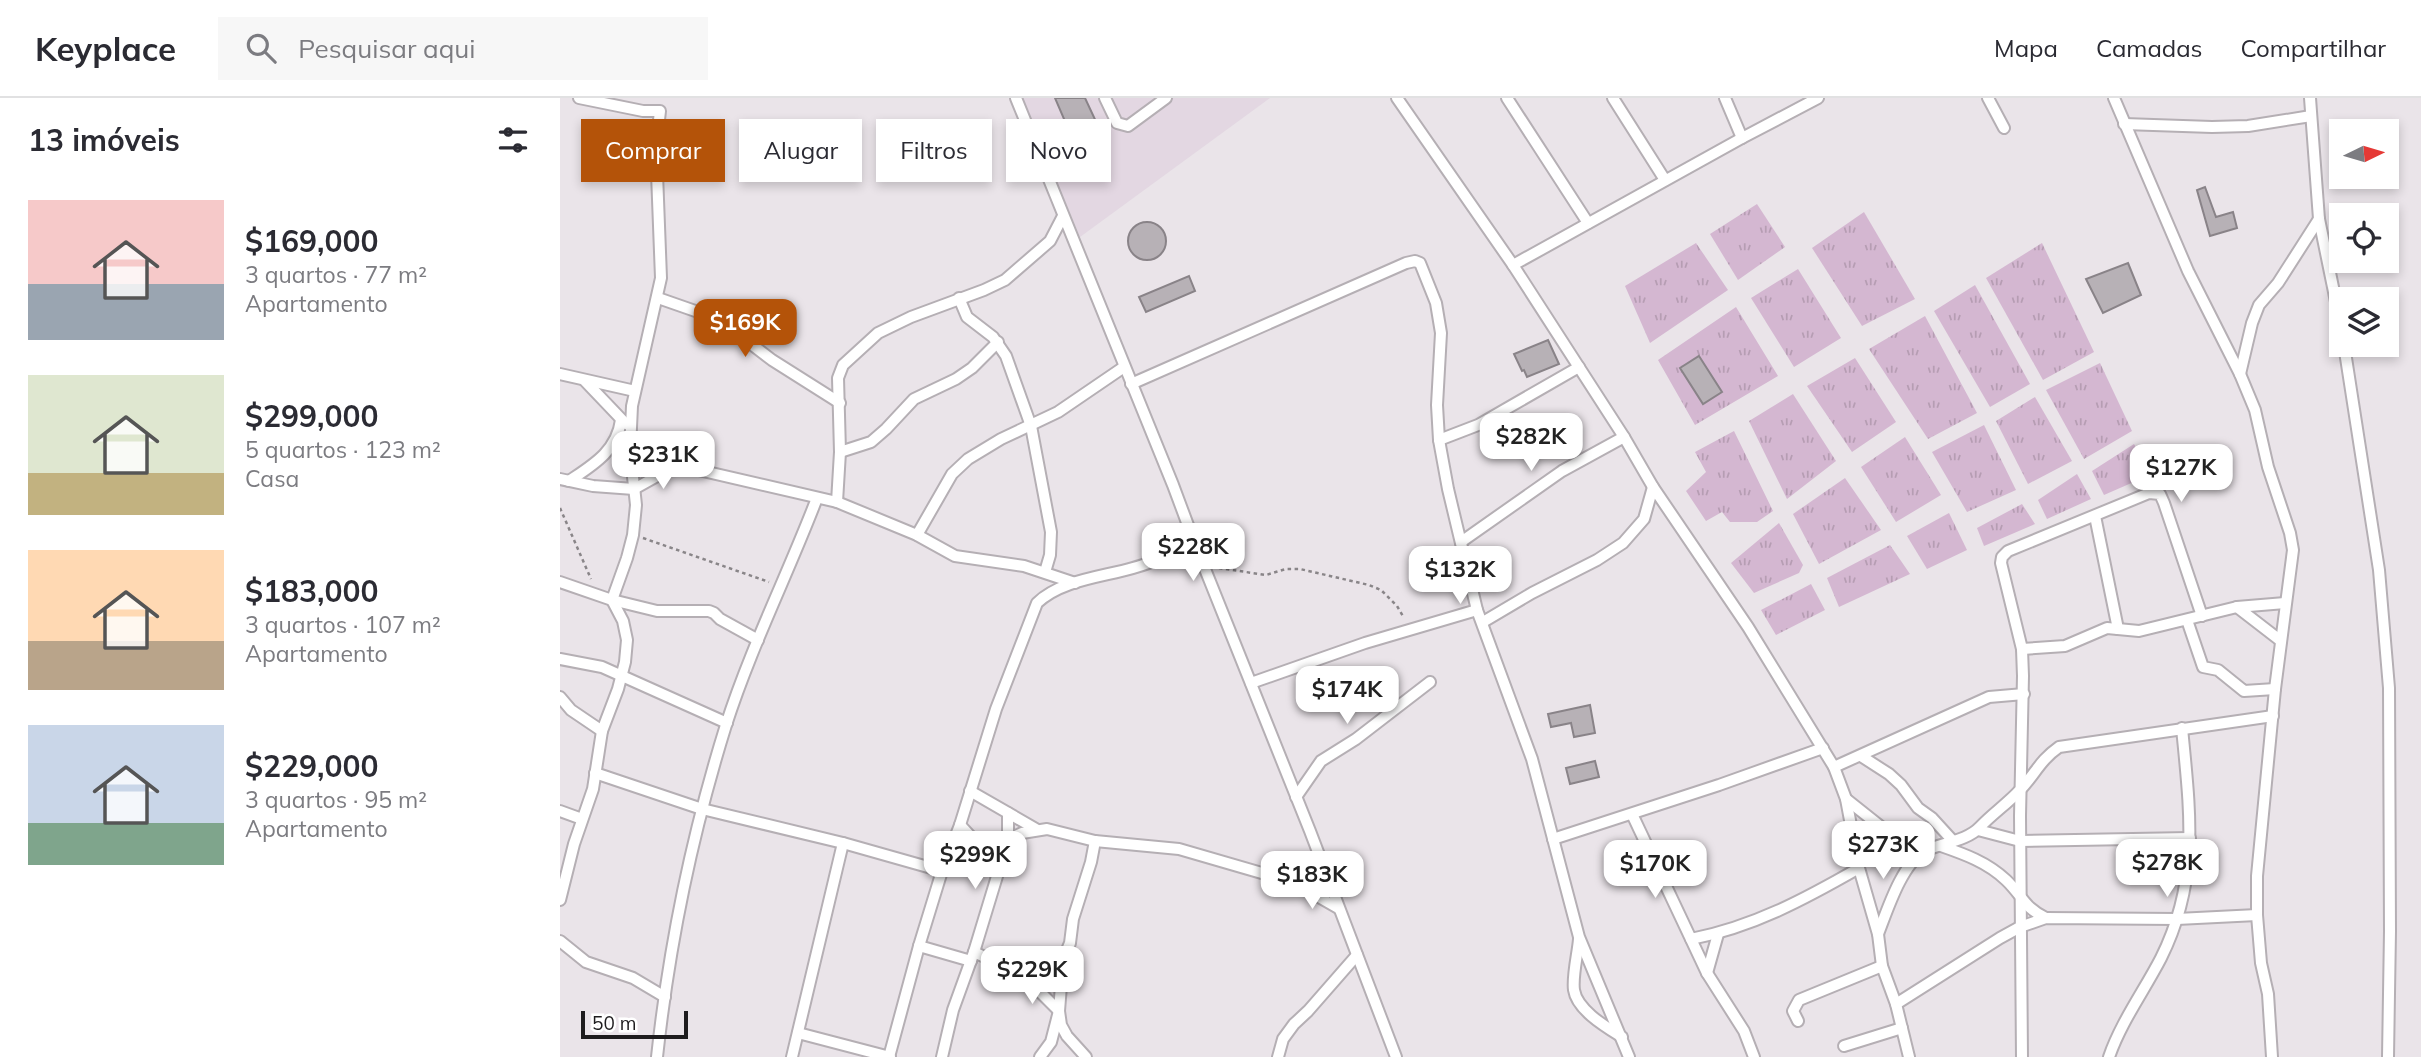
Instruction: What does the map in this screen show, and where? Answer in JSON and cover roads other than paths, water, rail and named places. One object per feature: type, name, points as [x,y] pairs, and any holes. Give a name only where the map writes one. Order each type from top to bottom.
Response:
[{"type":"street","points":[[579,98],[643,111],[660,111]]},
{"type":"street","points":[[611,600],[633,535],[636,505],[630,428],[635,391],[662,266],[656,147],[661,98]]},
{"type":"street","points":[[1016,98],[1173,485],[1396,1057]]},
{"type":"street","points":[[1105,98],[1117,123],[1128,127],[1166,98]]},
{"type":"street","points":[[1397,98],[1513,265],[1624,437],[1653,487],[1748,627],[1834,768],[1846,799],[1859,868],[1878,934],[1882,966],[1896,1004],[1909,1057]]},
{"type":"street","points":[[1507,98],[1588,223]]},
{"type":"street","points":[[1613,98],[1665,180]]},
{"type":"street","points":[[1725,98],[1742,138]]},
{"type":"street","points":[[1513,265],[1818,98]]},
{"type":"street","points":[[1988,98],[2004,128]]},
{"type":"street","points":[[2114,98],[2188,271],[2240,374],[2255,410],[2268,467],[2293,550],[2284,603],[2259,836],[2257,915],[2268,994],[2272,1057]]},
{"type":"street","points":[[2310,98],[2319,219],[2335,287]]},
{"type":"street","points":[[2124,124],[2248,126],[2311,116]]},
{"type":"street","points":[[837,502],[840,452],[838,378],[843,365],[878,333],[1005,280],[1050,241],[1063,216]]},
{"type":"street","points":[[2240,374],[2259,305],[2278,283],[2319,219]]},
{"type":"street","points":[[1131,384],[1415,261],[1423,268],[1436,303],[1441,333],[1437,405],[1439,440],[1477,610],[1532,759],[1579,937],[1629,1057]]},
{"type":"street","points":[[657,298],[701,313],[729,327],[839,403]]},
{"type":"street","points":[[959,298],[967,317],[998,342],[1006,356],[1031,426],[1049,513],[1051,542],[1045,572]]},
{"type":"street","points":[[840,452],[871,442],[914,399],[964,373],[998,342]]},
{"type":"street","points":[[2346,357],[2379,570],[2389,688],[2388,1057]]},
{"type":"street","points":[[917,535],[953,474],[968,459],[992,444],[1058,412],[1124,367]]},
{"type":"street","points":[[1439,440],[1478,425],[1578,367]]},
{"type":"street","points":[[560,374],[635,391]]},
{"type":"street","points":[[585,381],[630,428]]},
{"type":"street","points":[[564,480],[597,462],[614,444],[620,432],[621,420]]},
{"type":"street","points":[[1461,542],[1562,471],[1624,437]]},
{"type":"street","points":[[630,449],[677,465],[837,502],[917,535],[955,556],[999,561],[1045,572],[1075,583]]},
{"type":"street","points":[[564,480],[634,489],[677,465]]},
{"type":"street","points":[[1483,622],[1623,543],[1644,519],[1653,487]]},
{"type":"street","points":[[2020,1056],[2020,790],[2024,694],[2022,649],[2002,557],[2008,551],[2149,492],[2160,494],[2202,616]]},
{"type":"street","points":[[657,1057],[665,997],[702,809],[727,723],[817,498]]},
{"type":"street","points":[[2095,516],[2118,629]]},
{"type":"street","points":[[798,1033],[890,1057],[942,871],[960,825],[996,709],[1037,603],[1046,595],[1075,583],[1153,562],[1195,544]]},
{"type":"street","points":[[560,582],[611,600],[668,612],[709,611],[758,640]]},
{"type":"street","points":[[560,900],[590,800],[602,731],[622,676],[626,640],[623,621],[611,600]]},
{"type":"street","points":[[2022,649],[2059,648],[2107,628],[2139,631],[2237,607],[2284,603]]},
{"type":"street","points":[[2237,607],[2281,640]]},
{"type":"street","points":[[1251,683],[1357,645],[1477,610]]},
{"type":"street","points":[[2187,620],[2203,667],[2218,670],[2244,691],[2275,689]]},
{"type":"street","points":[[560,659],[602,667],[727,723]]},
{"type":"street","points":[[1296,797],[1321,761],[1356,739],[1430,682]]},
{"type":"street","points":[[1834,768],[1989,697],[2024,694]]},
{"type":"street","points":[[560,696],[571,710],[602,731]]},
{"type":"street","points":[[1878,934],[1902,878],[1924,851],[1978,830],[1987,818],[2020,790],[2045,756],[2059,747],[2273,716]]},
{"type":"street","points":[[2109,1057],[2161,956],[2185,892],[2190,838],[2182,728]]},
{"type":"street","points":[[1553,839],[1823,748]]},
{"type":"street","points":[[2023,749],[2045,756]]},
{"type":"street","points":[[1861,756],[1901,785],[1918,808],[1932,818],[1953,841]]},
{"type":"street","points":[[595,773],[702,809],[843,843],[942,871]]},
{"type":"street","points":[[970,791],[1036,830]]},
{"type":"street","points":[[1846,799],[1891,834],[1924,851]]},
{"type":"street","points":[[560,811],[582,820]]},
{"type":"street","points":[[942,1057],[953,1010],[973,956],[1008,840],[1008,813]]},
{"type":"street","points":[[1632,814],[1707,973],[1744,1031],[1754,1057]]},
{"type":"street","points":[[960,825],[984,850]]},
{"type":"street","points":[[949,853],[984,850],[1022,833],[1047,829],[1095,841],[1179,849],[1272,876],[1303,888],[1338,908]]},
{"type":"street","points":[[1978,830],[2020,841],[2190,838]]},
{"type":"street","points":[[1040,1057],[1051,1042],[1059,1011],[1063,960],[1070,943],[1073,919],[1095,841]]},
{"type":"street","points":[[792,1057],[843,843]]},
{"type":"street","points":[[1941,846],[1964,854],[1994,871],[2008,882],[2020,900],[2035,913],[2046,918]]},
{"type":"street","points":[[1303,888],[1322,863]]},
{"type":"street","points":[[1691,939],[1718,934],[1777,913],[1859,868]]},
{"type":"street","points":[[1896,1004],[2020,927],[2046,918],[2177,919],[2257,915]]},
{"type":"street","points":[[1707,973],[1718,934]]},
{"type":"street","points":[[1579,937],[1574,990],[1580,1003],[1588,1011],[1622,1037]]},
{"type":"street","points":[[560,941],[586,962],[633,978],[665,997]]},
{"type":"street","points":[[919,946],[973,956],[1022,976],[1059,1011],[1061,1025],[1067,1036],[1086,1057]]},
{"type":"street","points":[[1278,1057],[1283,1039],[1294,1024],[1357,955]]},
{"type":"street","points":[[1798,1021],[1793,1011],[1799,1000],[1882,966]]},
{"type":"street","points":[[1844,1046],[1902,1028]]}]
